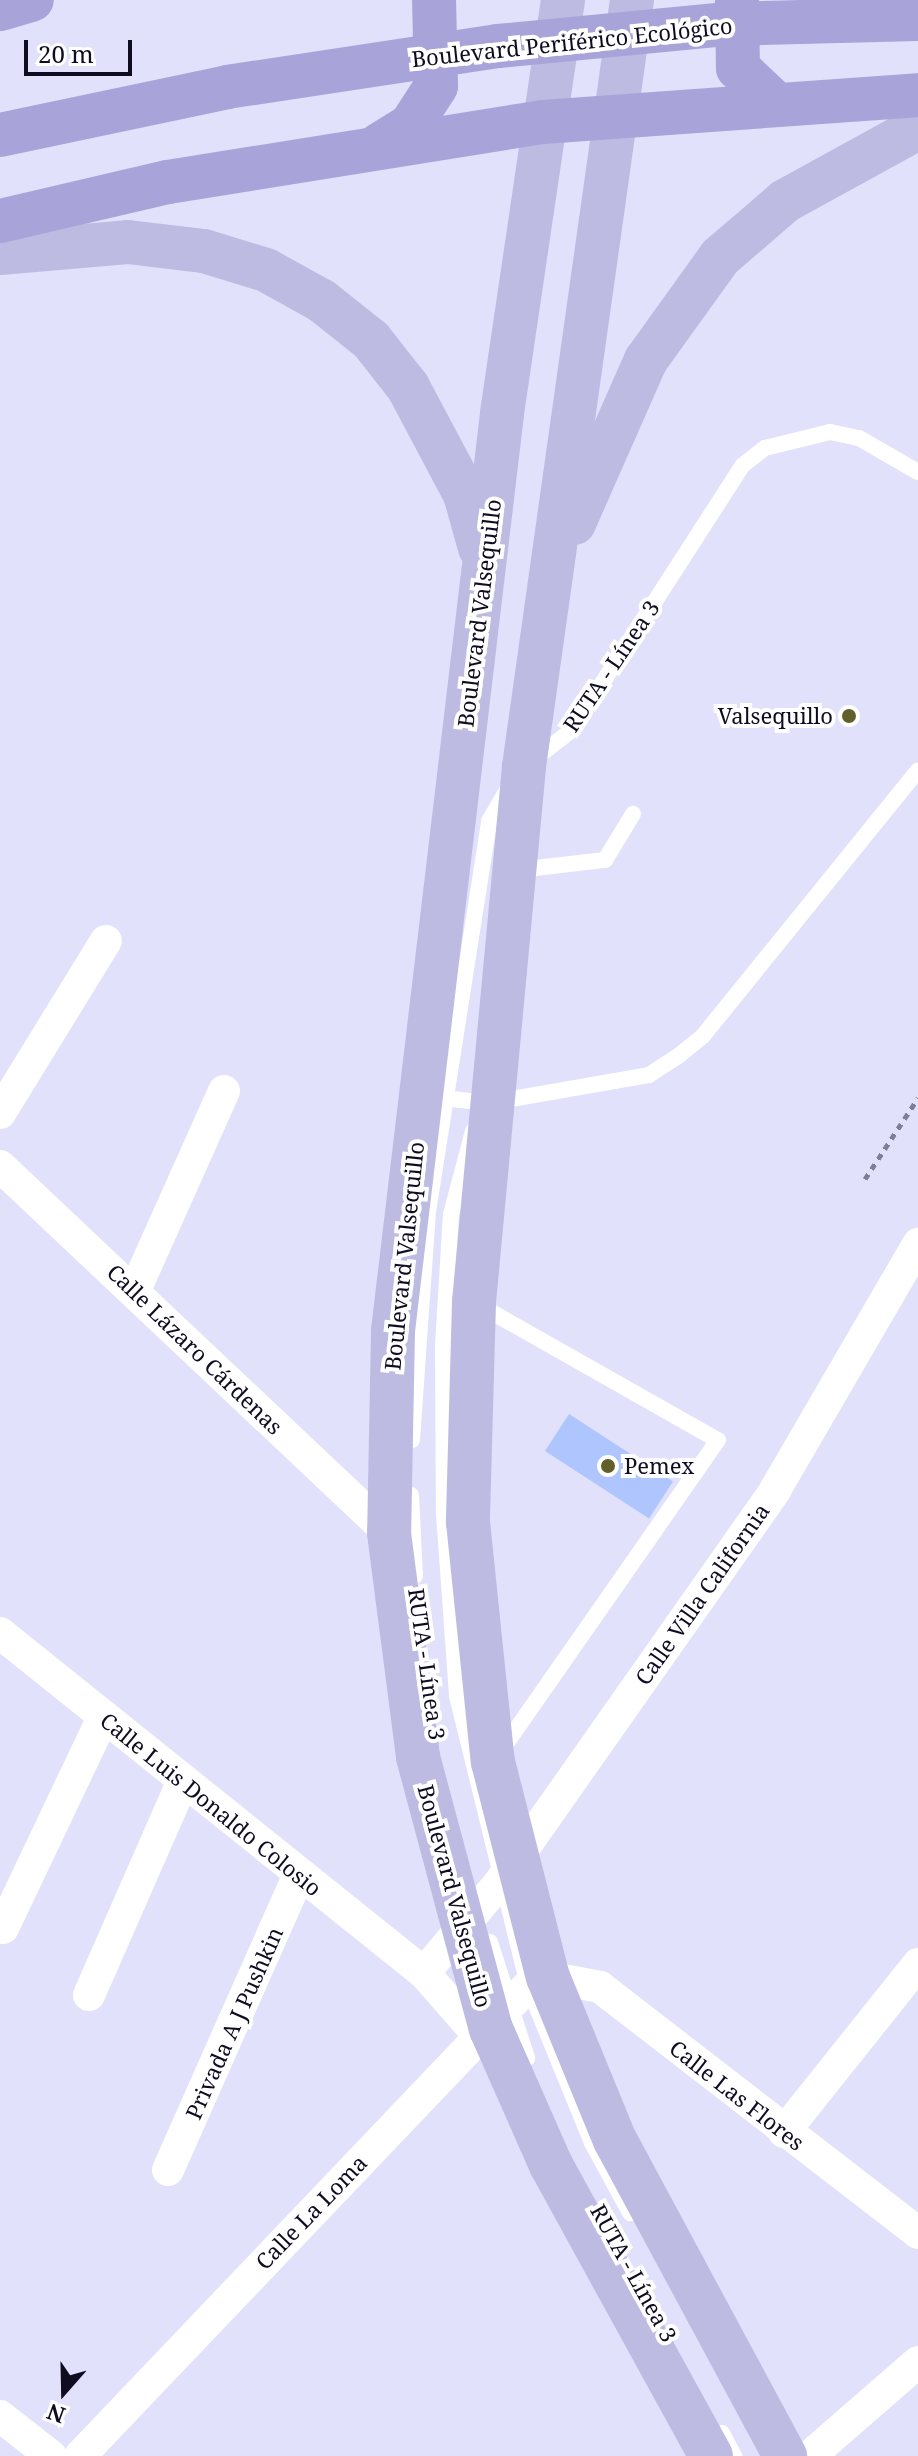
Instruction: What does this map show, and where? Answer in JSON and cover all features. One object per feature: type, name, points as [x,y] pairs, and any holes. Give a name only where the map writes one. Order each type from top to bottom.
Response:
[{"type":"highway","points":[[0,9],[32,0]]},
{"type":"highway","points":[[353,153],[393,138],[429,102],[439,67],[434,0]]},
{"type":"highway","points":[[737,0],[738,68],[776,104]]},
{"type":"highway","name":"Boulevard Periférico Ecológico","points":[[0,135],[227,87],[498,46],[725,24],[918,19]]},
{"type":"highway","points":[[0,221],[168,182],[543,122],[615,114],[918,95]]},
{"type":"main road","name":"Boulevard Valsequillo","points":[[563,0],[543,122],[485,566],[393,1331],[389,1533],[415,1742],[489,1894],[511,2007],[615,2140],[785,2456]]},
{"type":"main road","name":"Boulevard Valsequillo","points":[[632,0],[524,767],[514,870],[470,1101],[474,1302],[468,1522],[493,1762],[489,1894],[511,2007],[551,2165],[712,2436]]},
{"type":"main road","points":[[551,577],[646,360],[691,292],[785,201],[918,128]]},
{"type":"main road","points":[[0,253],[128,242],[204,251],[266,270],[322,301],[371,340],[408,387],[465,494],[485,566]]},
{"type":"street","points":[[0,1113],[106,941]]},
{"type":"street","points":[[135,1290],[224,1091]]},
{"type":"street","name":"Calle Lázaro Cárdenas","points":[[0,1166],[135,1290],[389,1533]]},
{"type":"street","name":"Calle Villa California","points":[[489,1894],[775,1490],[918,1244]]},
{"type":"street","name":"Calle Luis Donaldo Colosio","points":[[0,1633],[424,1973],[511,2007]]},
{"type":"street","points":[[3,1928],[103,1717]]},
{"type":"street","points":[[89,1995],[183,1781]]},
{"type":"street","name":"Privada A J Pushkin","points":[[168,2170],[299,1875]]},
{"type":"street","points":[[424,1973],[489,1894]]},
{"type":"street","points":[[784,2132],[918,1964]]},
{"type":"street","name":"Calle Las Flores","points":[[511,2007],[600,1987],[918,2233]]},
{"type":"street","name":"Calle La Loma","points":[[80,2456],[511,2007]]},
{"type":"street","points":[[810,2456],[918,2362]]},
{"type":"street","points":[[0,2416],[51,2456]]},
{"type":"lane","name":"RUTA - Línea 3","points":[[437,1742],[417,1599],[412,1474],[428,1212],[470,1101],[489,821],[495,802],[524,767],[572,730],[743,465],[765,448],[830,432],[859,438],[918,472]]},
{"type":"lane","points":[[489,1894],[457,1696],[444,1514],[451,1214],[472,1133],[470,1101],[649,1075],[677,1057],[702,1037],[918,770]]},
{"type":"lane","points":[[514,870],[605,860],[633,814]]},
{"type":"lane","points":[[474,1302],[718,1440],[493,1762]]},
{"type":"lane","points":[[452,1803],[489,1894]]},
{"type":"lane","name":"RUTA - Línea 3","points":[[511,2007],[571,2160],[593,2200]]},
{"type":"lane","points":[[511,2007],[639,2229]]},
{"type":"lane","points":[[669,2283],[765,2456]]},
{"type":"lane","points":[[712,2436],[734,2456]]},
{"type":"path","points":[[865,1179],[918,1098]]},
{"type":"building","name":"Pemex","points":[[569,1414],[673,1482],[649,1518],[545,1451]]},
{"type":"place","name":"Valsequillo","points":[[849,716]]},
{"type":"place","name":"Pemex","points":[[608,1466]]}]
